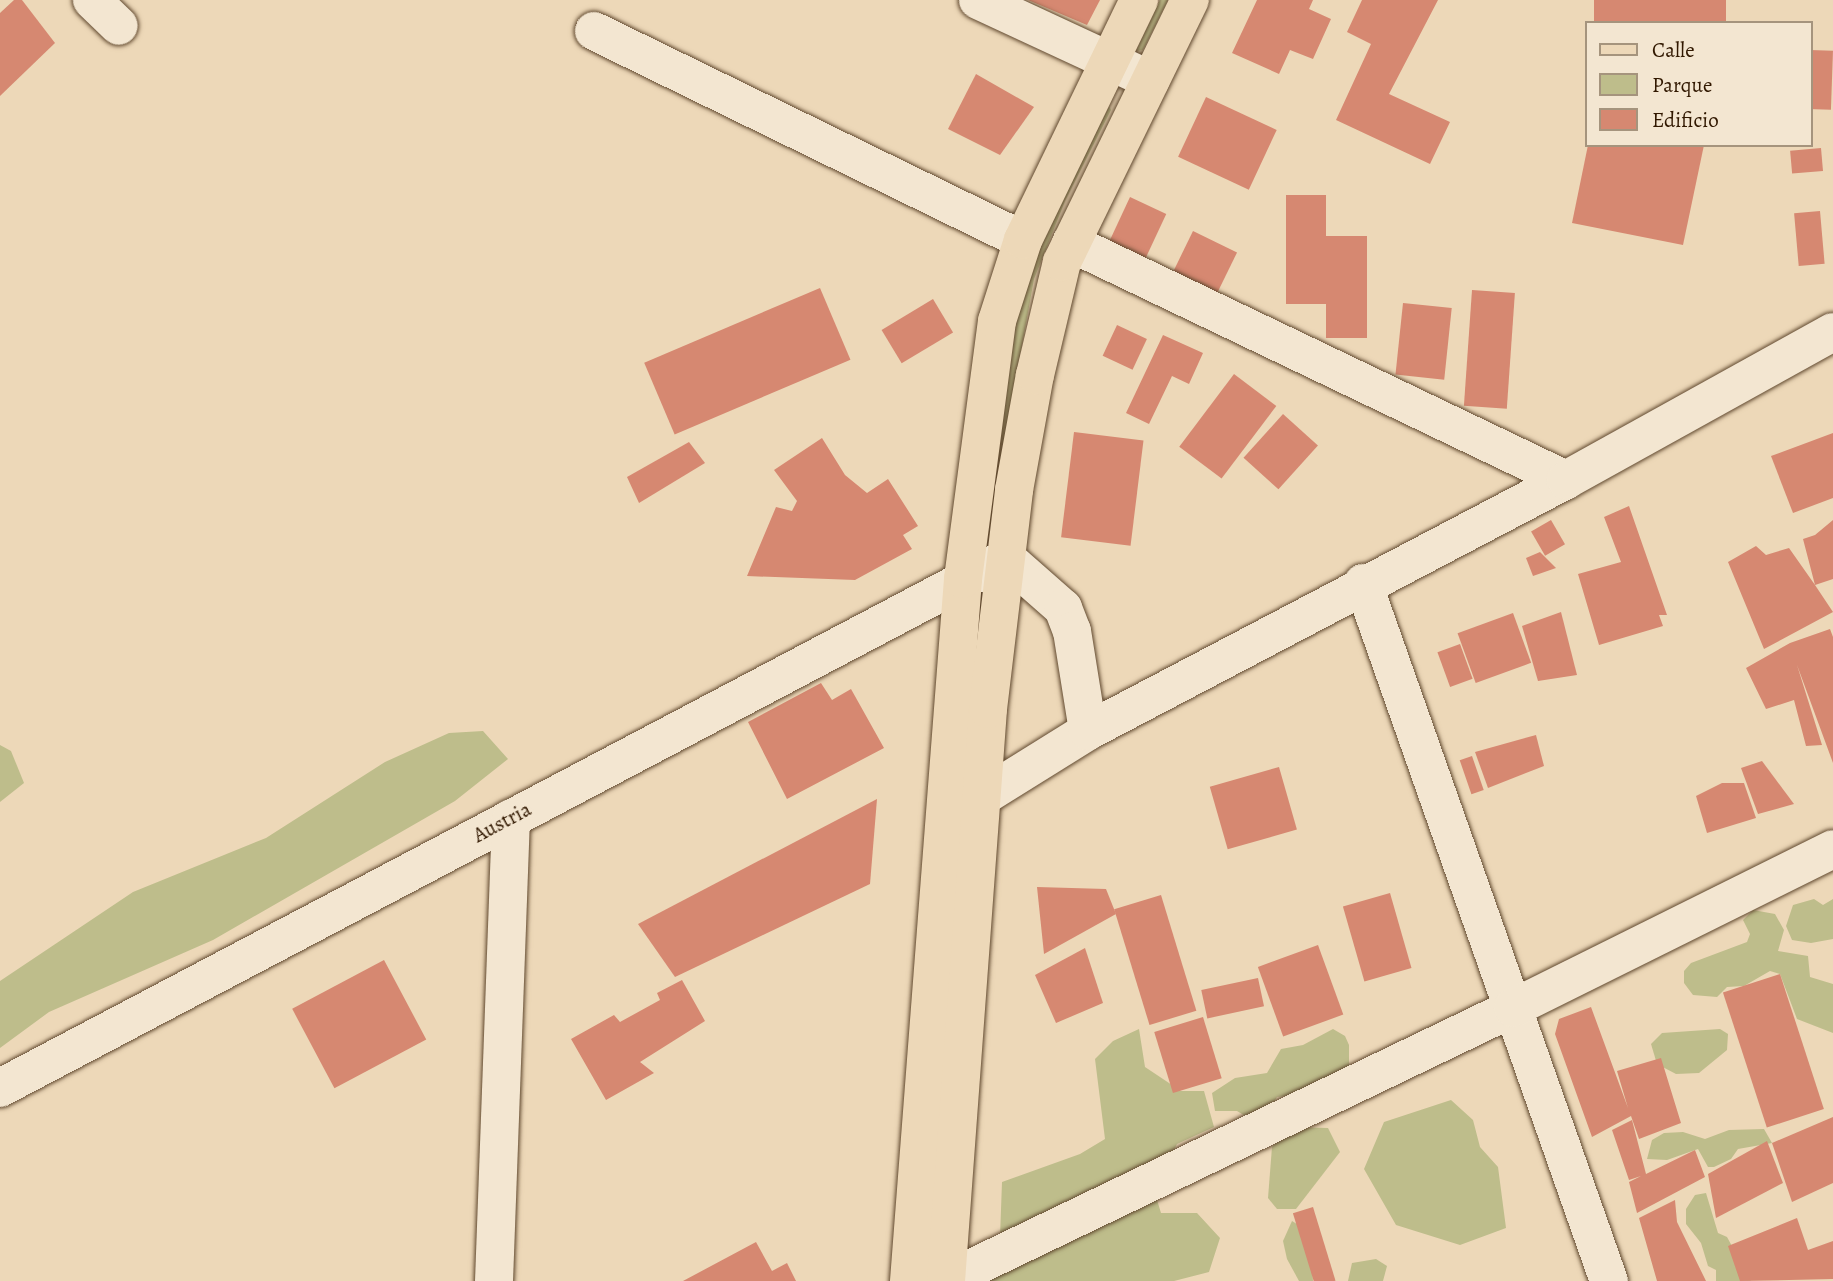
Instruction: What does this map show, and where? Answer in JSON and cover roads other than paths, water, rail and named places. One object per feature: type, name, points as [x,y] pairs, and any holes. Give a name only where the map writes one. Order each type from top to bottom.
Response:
[{"type":"main road","points":[[909,1281],[962,579],[997,321],[1023,240],[1139,0]]},
{"type":"main road","points":[[946,1281],[984,798],[988,709],[1006,558],[1046,317],[1071,243],[1190,0]]},
{"type":"street","points":[[92,0],[119,26]]},
{"type":"street","points":[[978,0],[1150,80]]},
{"type":"street","points":[[594,31],[1023,240]]},
{"type":"street","points":[[1071,243],[1566,480]]},
{"type":"street","points":[[943,821],[1088,731],[1363,583],[1566,480],[1833,332]]},
{"type":"street","points":[[1006,558],[1063,608],[1072,631],[1088,731]]},
{"type":"street","name":"Austria","points":[[0,1088],[1006,558]]},
{"type":"street","points":[[1363,583],[1609,1281]]},
{"type":"street","points":[[494,1281],[511,818]]},
{"type":"street","points":[[946,1281],[1513,1008],[1833,849]]}]
